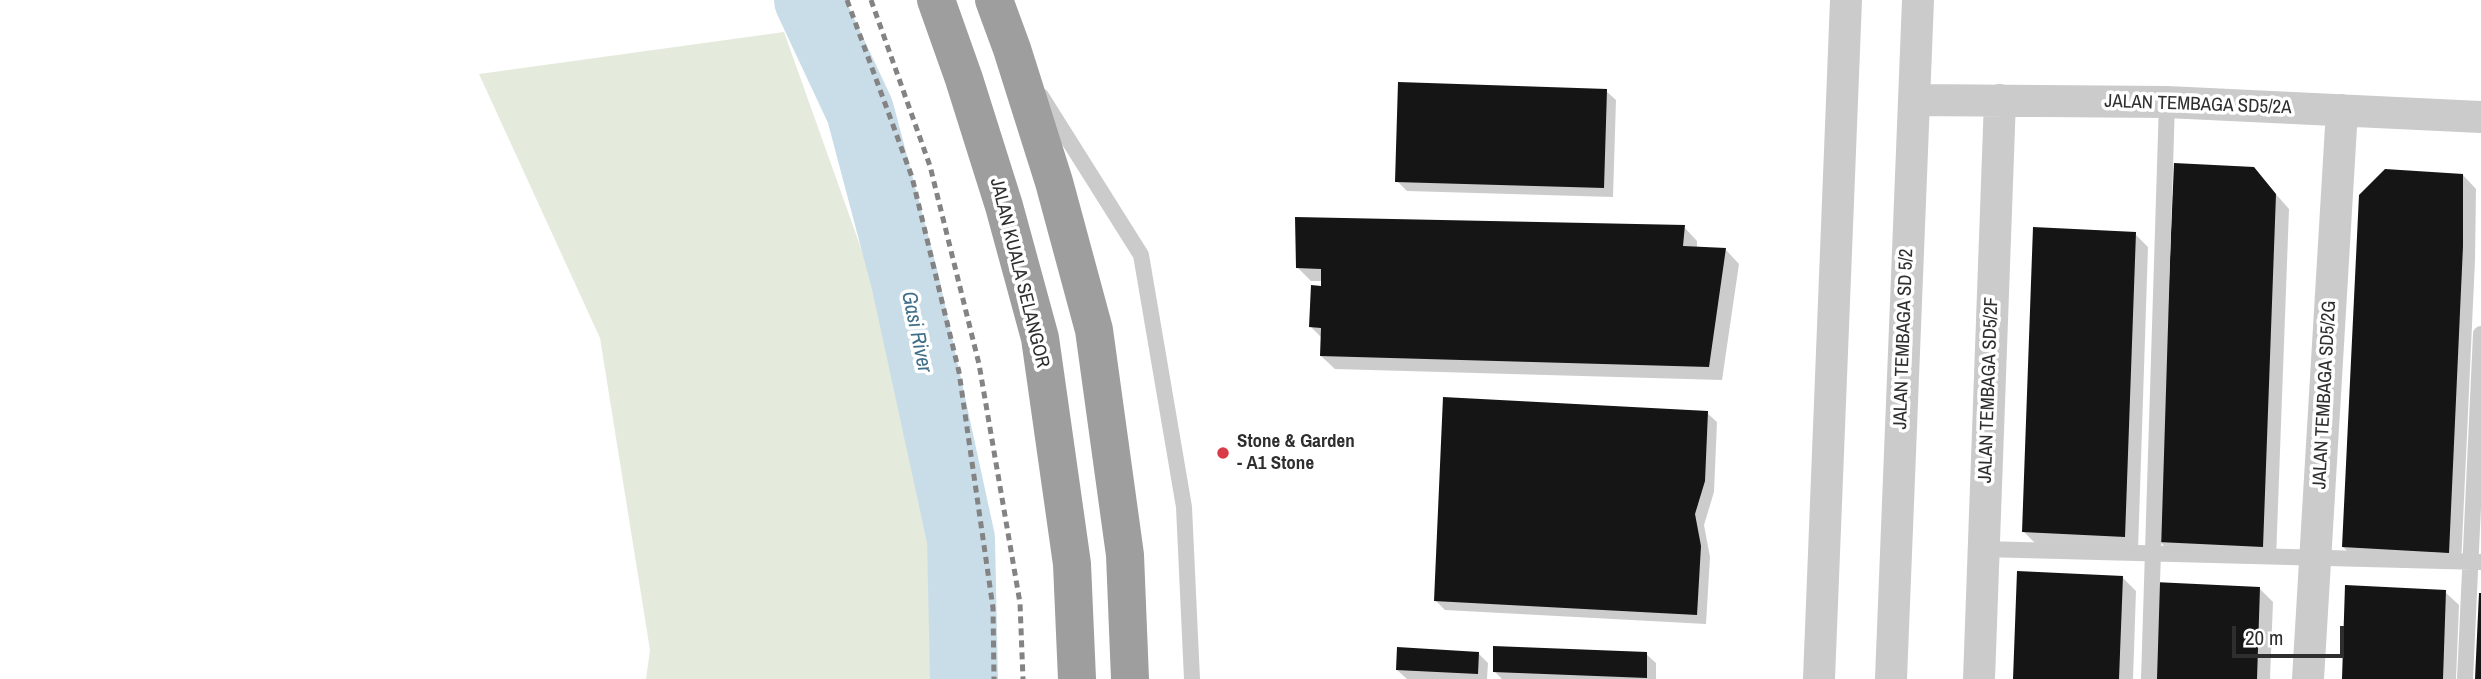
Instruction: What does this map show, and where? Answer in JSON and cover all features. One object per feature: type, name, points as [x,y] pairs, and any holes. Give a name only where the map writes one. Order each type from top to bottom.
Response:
[{"type":"highway","name":"JALAN KUALA SELANGOR","points":[[936,0],[1004,206],[1040,338],[1072,564],[1077,679]]},
{"type":"highway","points":[[994,0],[1054,182],[1094,330],[1125,555],[1130,679]]},
{"type":"street","points":[[1819,679],[1846,0]]},
{"type":"street","name":"JALAN TEMBAGA SD 5/2","points":[[1891,679],[1918,0]]},
{"type":"street","name":"JALAN TEMBAGA SD5/2A","points":[[1914,100],[2167,102],[2481,117]]},
{"type":"street","name":"JALAN TEMBAGA SD5/2F","points":[[1979,679],[2000,100]]},
{"type":"street","name":"JALAN TEMBAGA SD5/2G","points":[[2308,679],[2342,110]]},
{"type":"lane","points":[[1012,49],[1141,255],[1184,507],[1192,679]]},
{"type":"lane","points":[[2149,679],[2167,102]]},
{"type":"lane","points":[[2465,679],[2476,562],[2481,334]]},
{"type":"lane","points":[[1983,549],[2476,562]]},
{"type":"shaded area","points":[[784,32],[914,397],[939,565],[941,679],[646,679],[650,650],[600,338],[479,74]]},
{"type":"building","points":[[1398,82],[1607,89],[1604,188],[1395,182]]},
{"type":"building","points":[[2174,163],[2254,167],[2276,194],[2263,547],[2158,542]]},
{"type":"building","points":[[2385,169],[2463,174],[2463,246],[2449,553],[2342,547],[2359,195]]},
{"type":"building","points":[[1295,217],[1685,225],[1683,246],[1726,248],[1709,367],[1320,356],[1321,328],[1309,327],[1311,285],[1321,286],[1321,269],[1296,268]]},
{"type":"building","points":[[2033,227],[2136,232],[2125,537],[2022,532]]},
{"type":"building","points":[[1443,397],[1708,411],[1705,481],[1695,514],[1701,546],[1697,615],[1434,601]]},
{"type":"building","points":[[2017,571],[2123,576],[2119,679],[2013,679]]},
{"type":"building","points":[[2154,582],[2260,587],[2257,679],[2151,679]]},
{"type":"building","points":[[2345,585],[2446,590],[2443,679],[2342,679]]},
{"type":"building","points":[[2479,593],[2481,679],[2475,679]]},
{"type":"building","points":[[1493,646],[1647,652],[1647,678],[1493,672]]},
{"type":"building","points":[[1397,647],[1479,652],[1478,674],[1396,670]]},
{"type":"waterway","name":"Gasi River","points":[[808,0],[860,111],[905,281],[961,539],[964,679]]},
{"type":"railway","points":[[847,0],[912,177],[959,372],[993,608],[994,679]]},
{"type":"railway","points":[[871,0],[930,166],[979,364],[1020,603],[1023,679]]},
{"type":"place","name":"Stone & Garden - A1 Stone","points":[[1223,453]]}]
